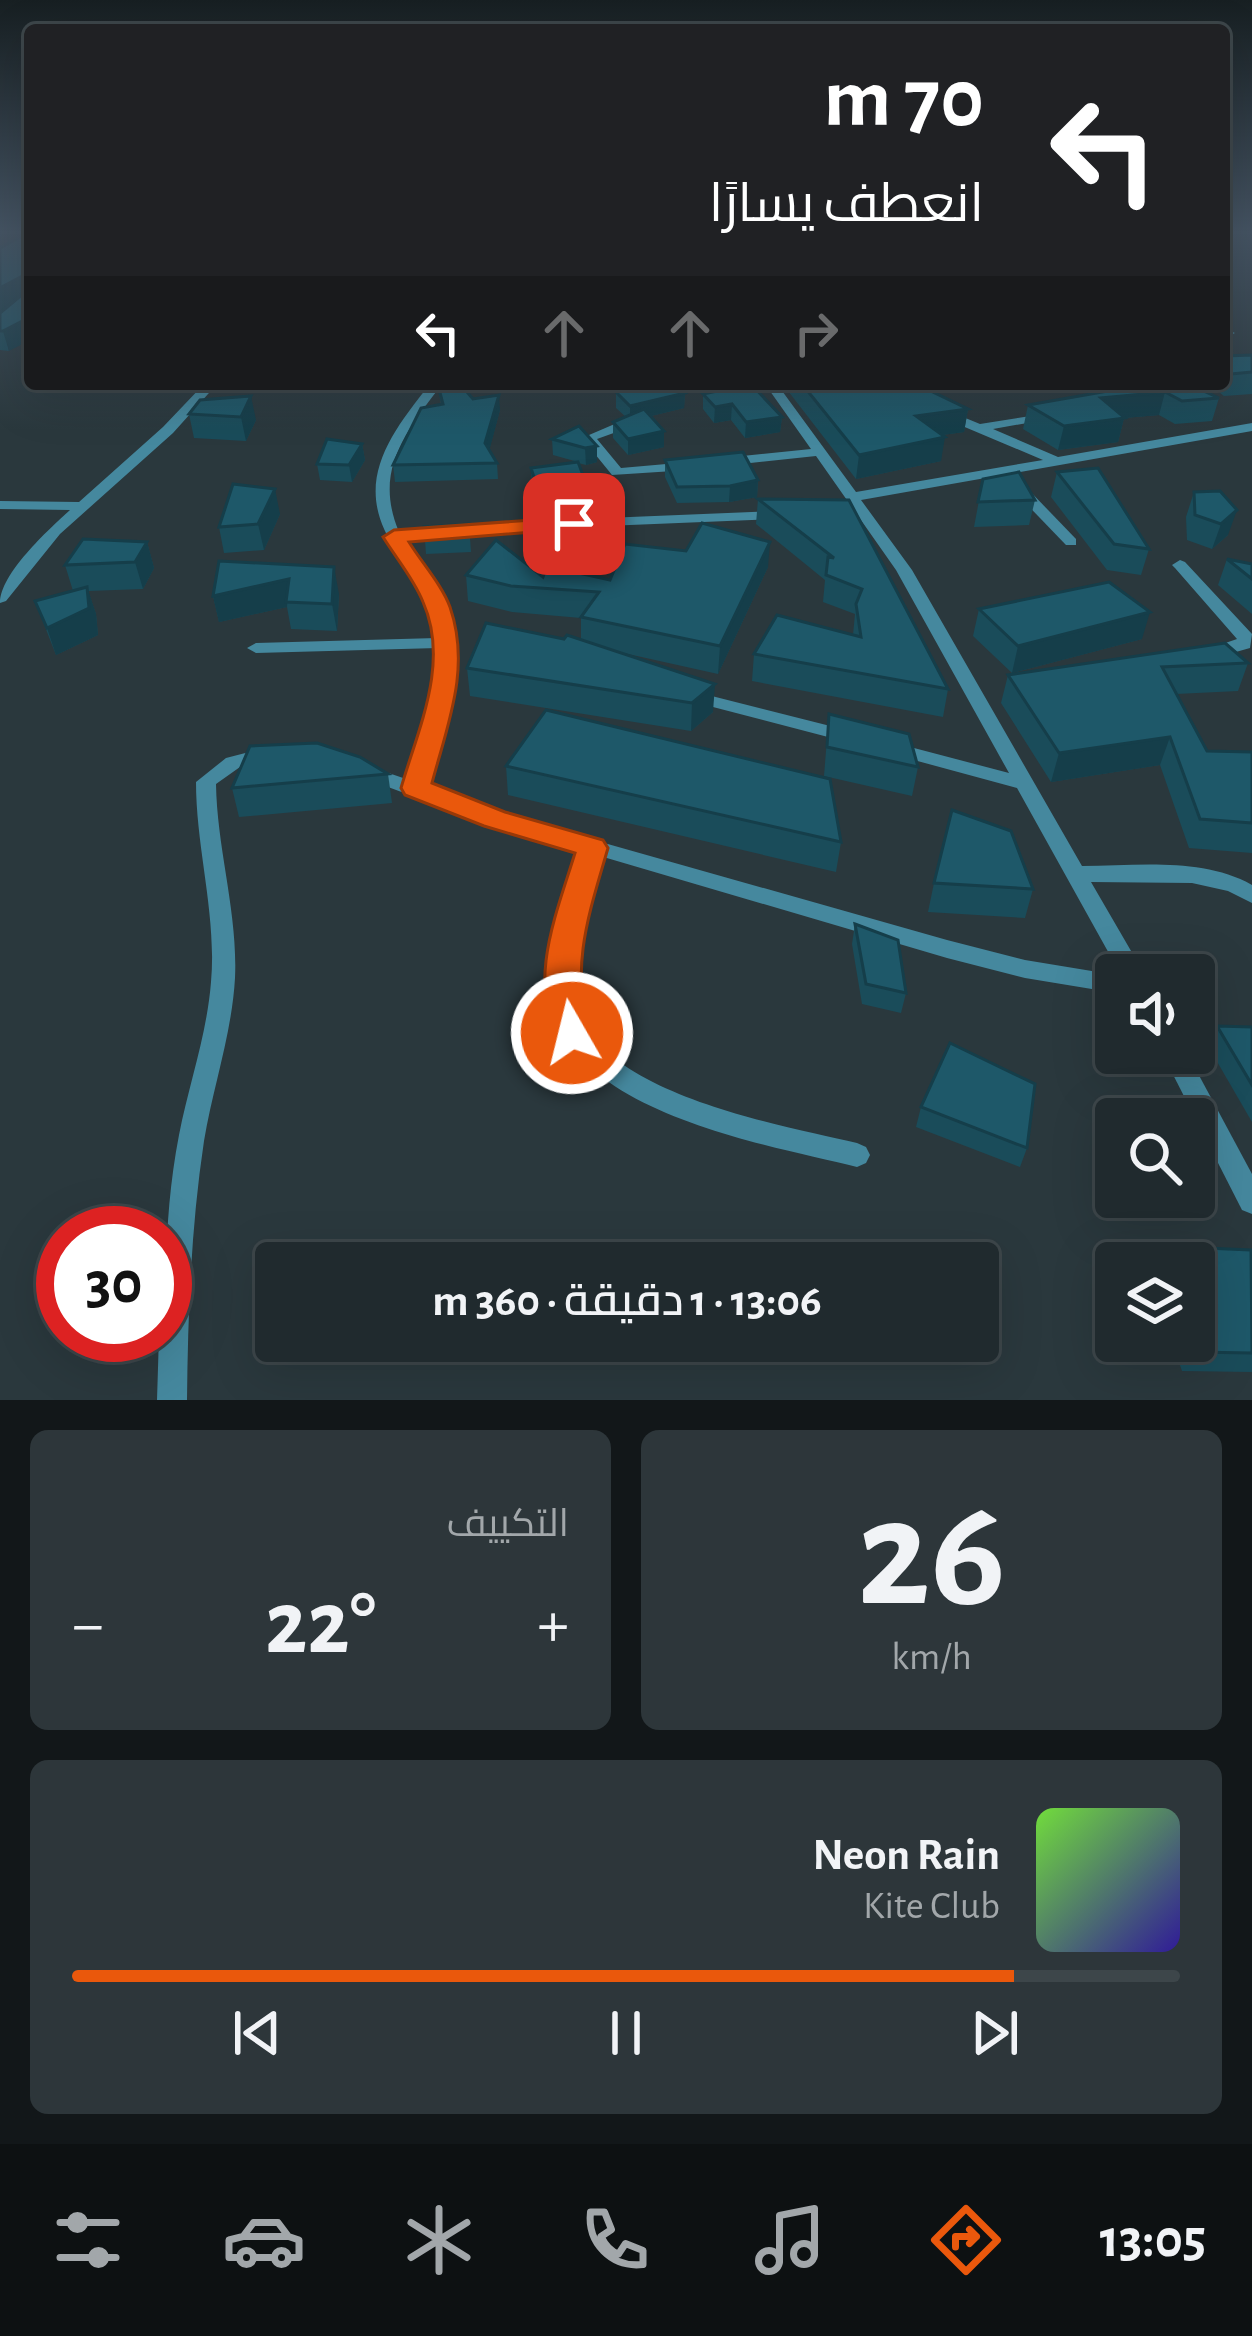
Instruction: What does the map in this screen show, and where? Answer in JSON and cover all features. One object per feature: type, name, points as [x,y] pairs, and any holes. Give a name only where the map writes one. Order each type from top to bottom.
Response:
[{"type":"street","points":[[0,598],[36,550],[205,390]]},
{"type":"street","points":[[416,788],[447,676],[446,643],[436,603],[380,511],[382,482],[400,431],[431,390]]},
{"type":"street","points":[[777,390],[851,505],[895,555],[1121,954]]},
{"type":"street","points":[[935,409],[1054,460]]},
{"type":"street","points":[[976,428],[1065,412]]},
{"type":"street","points":[[617,427],[589,437],[620,473],[819,452]]},
{"type":"street","points":[[851,505],[1001,469],[1252,427]]},
{"type":"street","points":[[1001,469],[1071,542]]},
{"type":"street","points":[[0,505],[80,506]]},
{"type":"street","points":[[394,537],[804,513]]},
{"type":"street","points":[[1180,565],[1246,641],[1198,657]]},
{"type":"street","points":[[256,648],[446,643]]},
{"type":"street","points":[[673,691],[1024,782]]},
{"type":"street","points":[[976,696],[998,693]]},
{"type":"street","points":[[172,1400],[172,1336],[191,1141],[223,982],[206,782],[233,762],[284,753]]},
{"type":"street","points":[[343,764],[494,819],[592,848],[967,954],[1095,980]]},
{"type":"street","points":[[592,848],[563,946],[562,1001],[572,1033],[584,1047],[616,1076],[667,1101],[857,1155]]},
{"type":"street","points":[[1077,874],[1228,880],[1252,895]]},
{"type":"street","points":[[1185,1074],[1252,1201]]},
{"type":"building","points":[[16,299],[24,299],[24,320],[3,331],[0,313]]},
{"type":"building","points":[[1252,355],[1252,372],[1231,374],[1230,356]]},
{"type":"building","points":[[439,390],[465,390],[473,399],[499,395],[485,443],[497,463],[393,465],[421,408],[443,404]]},
{"type":"building","points":[[681,390],[685,393],[630,406],[616,392]]},
{"type":"building","points":[[757,390],[782,417],[746,422],[732,404],[715,407],[703,394]]},
{"type":"building","points":[[807,390],[928,390],[968,409],[916,416],[945,437],[859,455]]},
{"type":"building","points":[[1114,390],[1201,390],[1219,398],[1182,401],[1165,392],[1101,398],[1125,418],[1064,426],[1028,405]]},
{"type":"building","points":[[251,396],[241,417],[189,414],[200,400]]},
{"type":"building","points":[[644,409],[664,431],[628,439],[613,422]]},
{"type":"building","points":[[579,426],[597,446],[585,448],[552,439]]},
{"type":"building","points":[[327,439],[362,444],[349,465],[317,464]]},
{"type":"building","points":[[743,452],[758,480],[730,486],[677,487],[665,460]]},
{"type":"building","points":[[578,462],[589,491],[539,493],[531,468]]},
{"type":"building","points":[[1098,468],[1149,549],[1114,544],[1057,472]]},
{"type":"building","points":[[1019,472],[1035,500],[978,502],[983,479]]},
{"type":"building","points":[[233,484],[275,489],[258,524],[219,527]]},
{"type":"building","points":[[1220,491],[1237,510],[1221,524],[1195,515],[1194,492]]},
{"type":"building","points":[[758,499],[849,500],[948,689],[754,654],[777,615],[861,637],[856,604],[862,589],[826,575],[828,557],[834,558]]},
{"type":"building","points":[[702,523],[770,542],[720,646],[581,617],[599,592],[511,586],[466,575],[496,540],[543,577],[547,566],[610,580],[625,544],[686,551]]},
{"type":"building","points":[[469,524],[470,535],[425,537],[424,527]]},
{"type":"building","points":[[83,539],[147,542],[135,562],[65,565]]},
{"type":"building","points":[[1227,559],[1252,564],[1252,579]]},
{"type":"building","points":[[219,561],[334,567],[332,604],[286,602],[289,579],[213,596]]},
{"type":"building","points":[[1109,582],[1150,612],[1018,646],[979,609]]},
{"type":"building","points":[[87,587],[89,608],[47,628],[35,601]]},
{"type":"building","points":[[486,623],[564,639],[567,635],[715,684],[692,703],[467,668]]},
{"type":"building","points":[[1225,643],[1248,663],[1162,667],[1207,751],[1252,752],[1252,823],[1200,819],[1170,737],[1059,753],[1008,675]]},
{"type":"building","points":[[546,710],[830,779],[841,842],[506,766]]},
{"type":"building","points":[[829,714],[909,734],[918,767],[827,747]]},
{"type":"building","points":[[317,743],[360,757],[388,774],[232,788],[250,746]]},
{"type":"building","points":[[952,810],[1011,831],[1033,889],[934,883]]},
{"type":"building","points":[[855,924],[898,940],[906,993],[866,984]]},
{"type":"building","points":[[1217,1026],[1252,1027],[1252,1085]]},
{"type":"building","points":[[950,1043],[1035,1084],[1027,1148],[921,1107]]},
{"type":"building","points":[[1215,1248],[1251,1250],[1252,1353],[1215,1352]]},
{"type":"route","points":[[572,1033],[562,1001],[563,946],[592,848],[494,819],[416,788],[447,676],[448,655],[436,603],[394,537],[574,524]]}]
